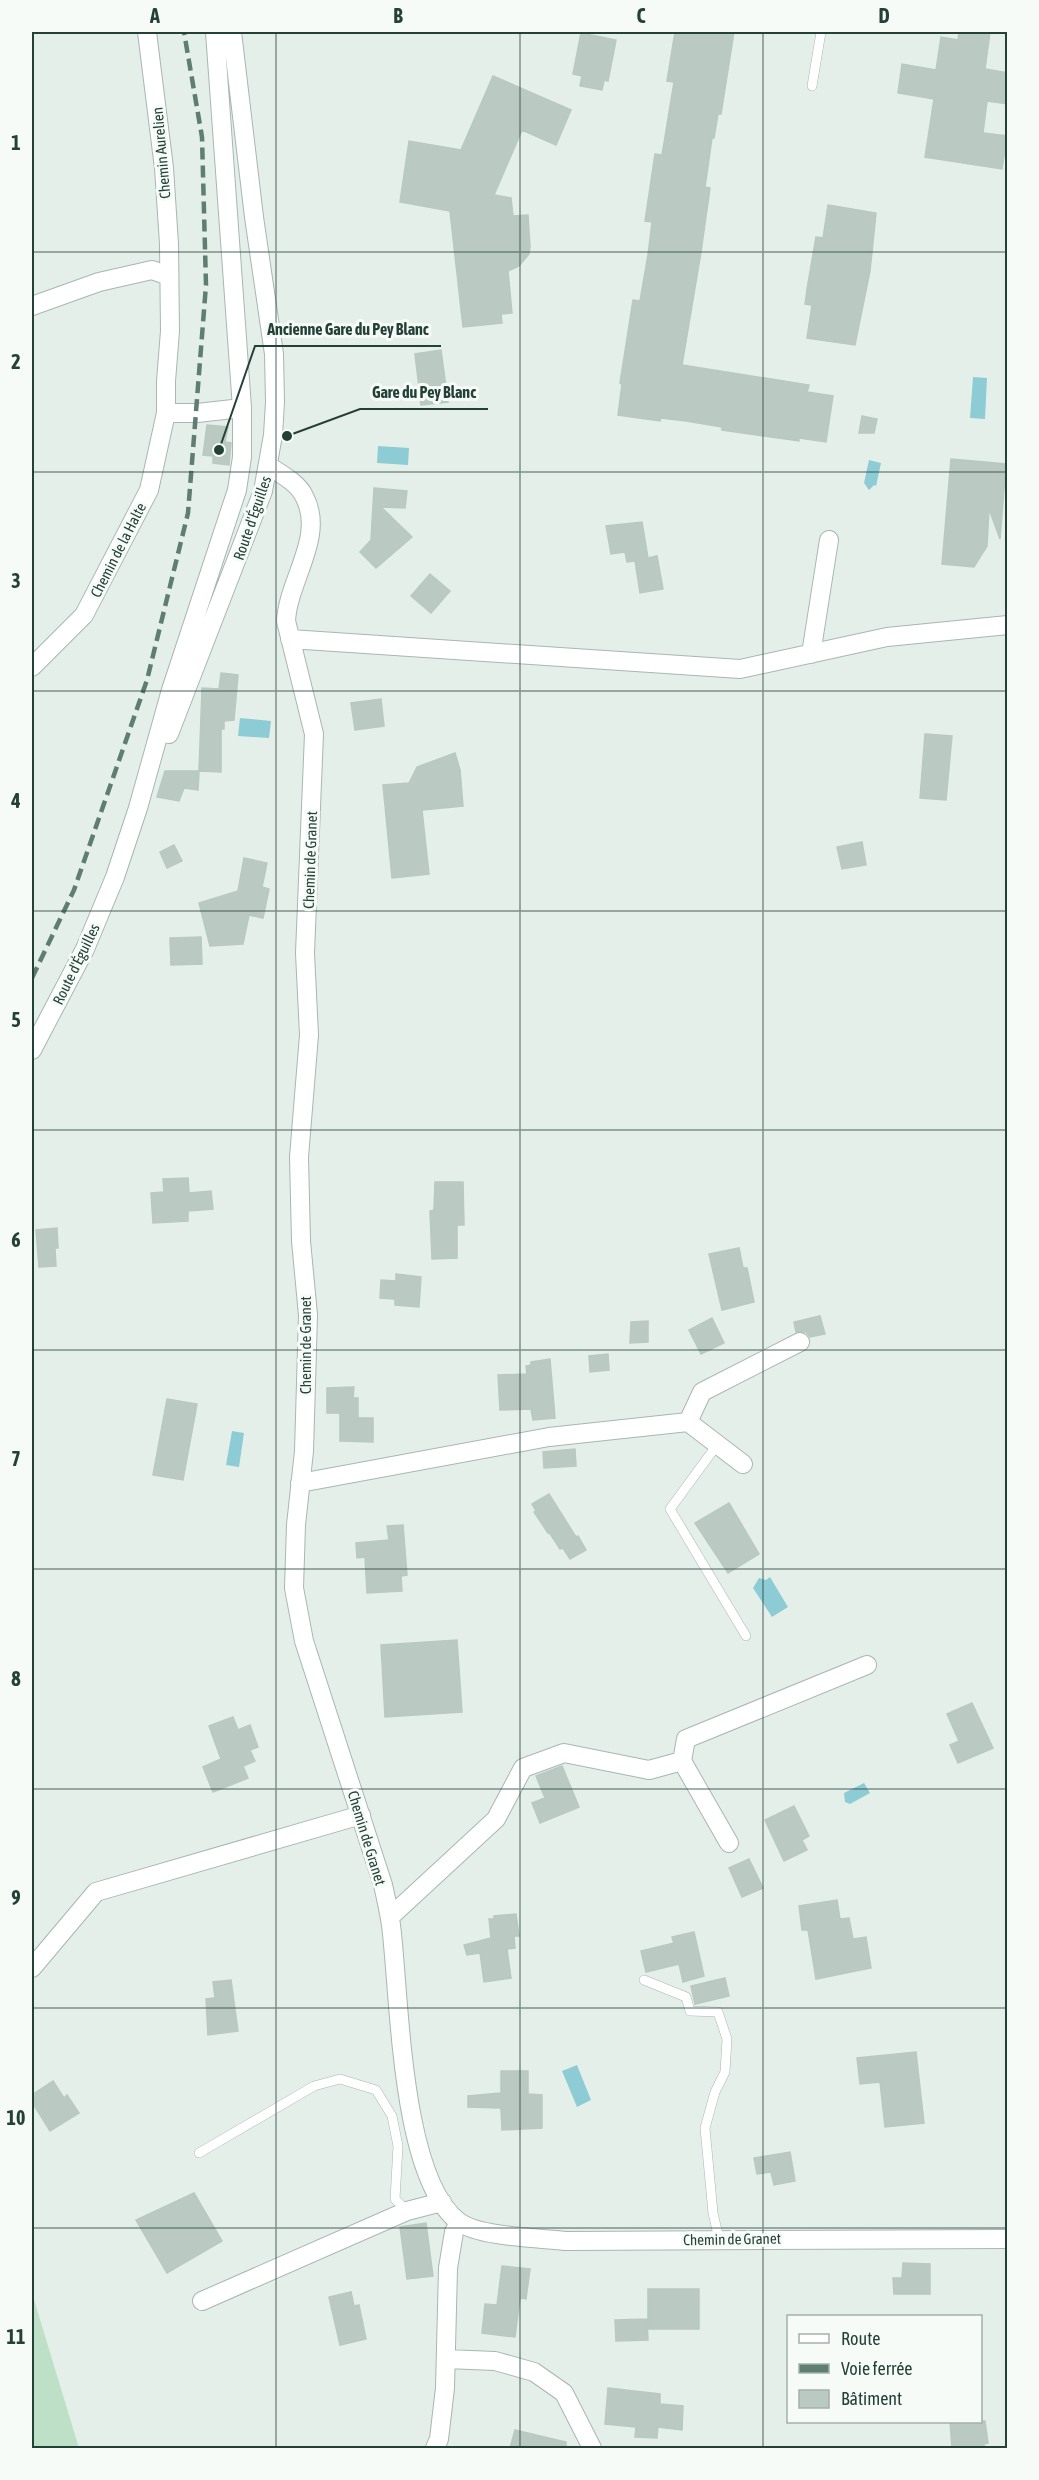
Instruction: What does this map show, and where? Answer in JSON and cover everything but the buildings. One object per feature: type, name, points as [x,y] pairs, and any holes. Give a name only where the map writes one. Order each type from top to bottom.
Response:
[{"type":"street","name":"Chemin Aurelien","points":[[147,32],[164,168],[170,331],[165,381],[166,413]]},
{"type":"street","name":"Route d'Éguilles","points":[[32,1050],[85,948],[115,877],[138,808],[171,690],[237,490],[241,462],[242,408],[215,32]]},
{"type":"street","name":"Route d'Éguilles","points":[[138,808],[194,675],[263,491],[269,466],[275,402],[274,354],[254,217],[232,32]]},
{"type":"street","points":[[32,306],[99,282],[131,274],[152,270],[169,276]]},
{"type":"street","points":[[166,413],[197,413],[275,402]]},
{"type":"street","name":"Chemin de la Halte","points":[[32,666],[84,615],[149,490],[166,413]]},
{"type":"street","points":[[241,462],[269,466]]},
{"type":"street","name":"Chemin de Granet","points":[[269,466],[294,484],[304,495],[309,511],[308,548],[287,603],[286,621],[314,734],[306,953],[309,1035],[299,1157],[301,1241],[308,1315],[304,1451],[296,1525],[294,1588],[304,1641],[383,1885],[390,1917],[400,2026],[415,2133],[431,2185],[459,2222],[486,2231],[566,2241],[1008,2238]]},
{"type":"street","points":[[811,654],[829,540]]},
{"type":"street","points":[[290,639],[740,669],[887,637],[1008,625]]},
{"type":"street","points":[[688,1422],[702,1392],[800,1342]]},
{"type":"street","points":[[300,1483],[549,1437],[688,1422],[743,1464]]},
{"type":"street","points":[[729,1843],[682,1761],[686,1739],[867,1665]]},
{"type":"street","points":[[390,1917],[496,1819],[524,1768],[564,1753],[650,1770],[682,1761]]},
{"type":"street","points":[[32,1968],[96,1892],[361,1815]]},
{"type":"street","points":[[202,2301],[407,2211],[442,2202]]},
{"type":"street","points":[[435,2448],[439,2439],[446,2359],[448,2268],[454,2232],[459,2222]]},
{"type":"street","points":[[446,2359],[495,2361],[534,2372],[564,2393],[592,2448]]},
{"type":"lane","points":[[812,86],[822,32]]},
{"type":"lane","points":[[717,1445],[670,1509],[746,1636]]},
{"type":"lane","points":[[644,1980],[686,1996],[690,2011],[718,2012],[727,2039],[725,2073],[715,2092],[705,2128],[713,2213],[719,2239]]},
{"type":"lane","points":[[199,2153],[315,2086],[340,2079],[376,2090],[392,2116],[398,2146],[395,2199],[407,2211]]},
{"type":"green space","points":[[32,2293],[79,2448],[32,2448]]},
{"type":"water","points":[[973,377],[987,378],[985,419],[970,418]]},
{"type":"water","points":[[378,446],[409,448],[408,465],[377,463]]},
{"type":"water","points":[[869,460],[881,463],[876,486],[874,485],[869,490],[864,483]]},
{"type":"water","points":[[240,718],[271,721],[269,738],[238,736]]},
{"type":"water","points":[[232,1431],[244,1433],[239,1467],[226,1465]]},
{"type":"water","points":[[770,1577],[788,1607],[772,1617],[753,1588],[759,1578],[766,1580]]},
{"type":"water","points":[[864,1783],[870,1793],[850,1804],[845,1802],[844,1793]]},
{"type":"water","points":[[577,2065],[591,2100],[577,2107],[562,2071]]},
{"type":"railway","points":[[32,978],[74,890],[147,680],[188,513],[206,285],[202,137],[184,32]]},
{"type":"place","name":"Gare du Pey Blanc","points":[[287,436]]},
{"type":"place","name":"Ancienne Gare du Pey Blanc","points":[[219,450]]}]
